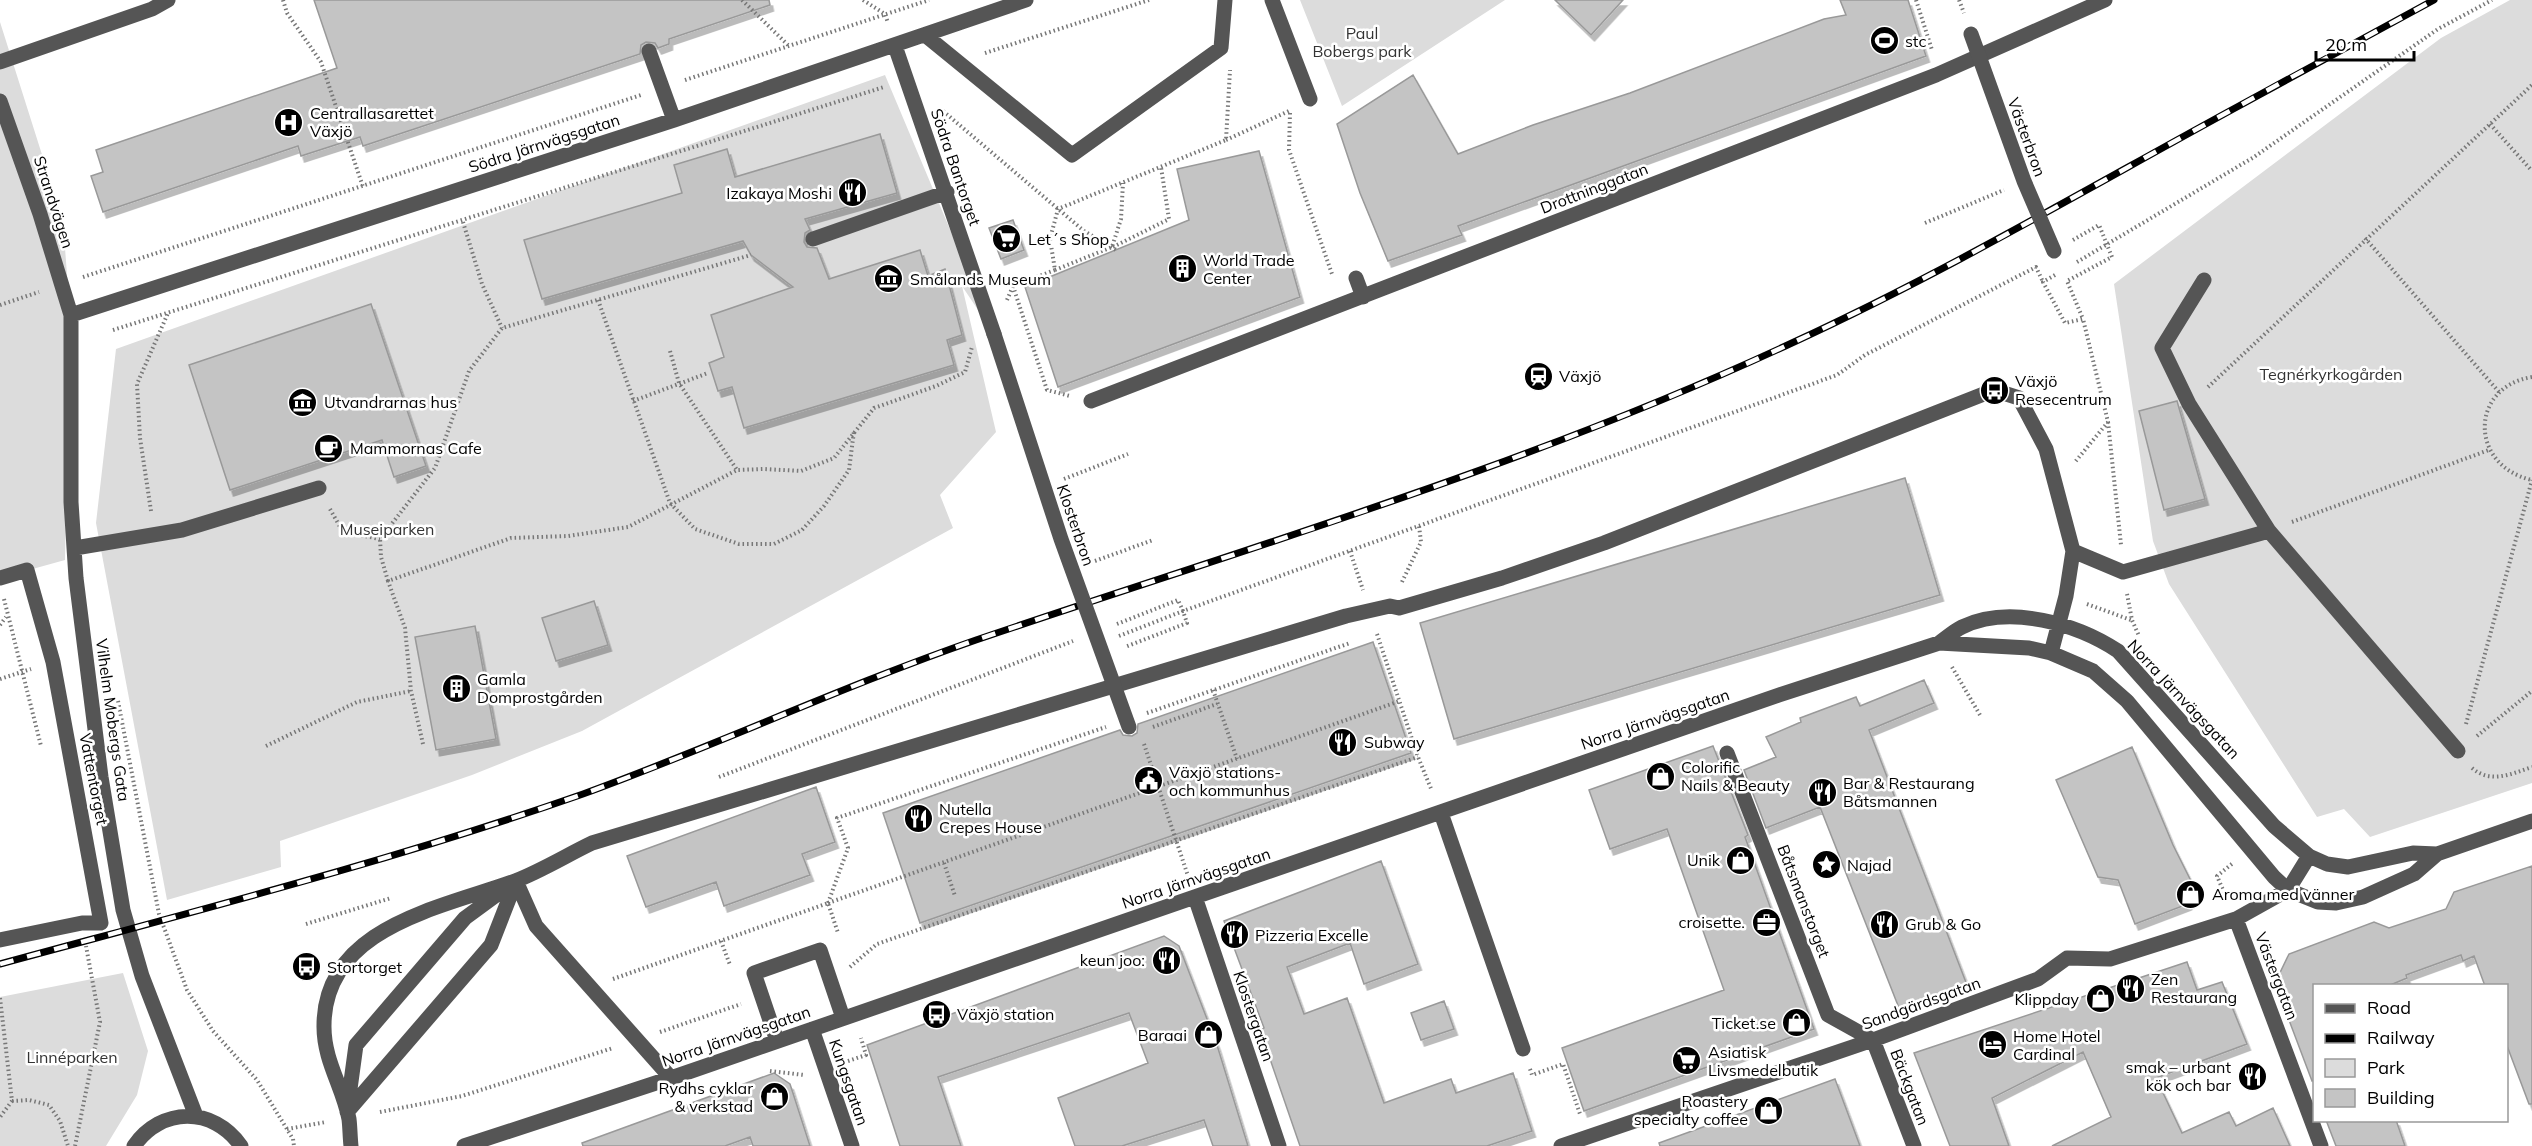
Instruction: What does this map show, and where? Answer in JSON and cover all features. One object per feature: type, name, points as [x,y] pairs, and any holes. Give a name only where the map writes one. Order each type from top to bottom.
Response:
[{"type":"street","points":[[0,62],[152,9],[168,0]]},
{"type":"street","name":"Södra Järnvägsgatan","points":[[71,315],[674,120],[1026,0]]},
{"type":"street","points":[[925,35],[1072,155],[1221,48],[1225,0]]},
{"type":"street","points":[[1272,0],[1310,99]]},
{"type":"street","name":"Drottninggatan","points":[[1091,401],[1936,75],[2105,0]]},
{"type":"street","name":"Västerbron","points":[[1971,34],[2024,181],[2054,251]]},
{"type":"street","name":"Södra Bantorget","points":[[895,46],[994,334]]},
{"type":"street","points":[[649,51],[674,120]]},
{"type":"street","name":"Strandvägen","points":[[0,100],[40,214],[71,315]]},
{"type":"street","points":[[813,239],[947,192]]},
{"type":"street","points":[[1356,278],[1363,297]]},
{"type":"street","points":[[2204,280],[2162,348],[2189,404],[2269,531],[2458,751]]},
{"type":"street","name":"Vilhelm Mobergs Gata","points":[[71,315],[71,502],[76,578],[101,777],[123,909],[142,976],[196,1116]]},
{"type":"street","name":"Klosterbron","points":[[994,334],[1072,570],[1129,727]]},
{"type":"street","points":[[351,1146],[348,1115],[356,1045],[465,918],[516,881],[592,843],[1346,616],[1390,606],[1399,608],[1502,578],[1605,543],[1994,390],[2019,398],[2046,449],[2073,551],[2066,596],[2051,652]]},
{"type":"street","points":[[75,548],[155,537],[319,488]]},
{"type":"street","points":[[2073,551],[2123,572],[2269,531]]},
{"type":"street","name":"Vattentorget","points":[[0,578],[27,570],[53,662],[101,923],[82,923],[0,940]]},
{"type":"street","name":"Norra Järnvägsgatan","points":[[464,1146],[672,1078],[1779,695],[1939,643],[1961,627],[1982,620],[2028,619],[2059,624],[2098,638],[2118,651],[2274,826],[2309,856]]},
{"type":"street","name":"Norra Järnvägsgatan","points":[[1939,643],[2008,646],[2051,652],[2093,671],[2127,701],[2249,849],[2288,890]]},
{"type":"street","name":"Båtsmanstorget","points":[[1727,753],[1828,1015],[1873,1040]]},
{"type":"street","points":[[1441,813],[1523,1049]]},
{"type":"street","points":[[2288,890],[2318,902],[2336,903],[2363,897],[2414,874],[2437,855],[2532,821]]},
{"type":"street","points":[[2309,856],[2327,864],[2348,867],[2413,853],[2437,855]]},
{"type":"street","name":"Sandgärdsgatan","points":[[1561,1146],[1873,1040],[2038,979],[2067,958],[2110,959],[2236,919],[2288,890],[2309,856]]},
{"type":"street","points":[[516,881],[536,926],[672,1078]]},
{"type":"street","points":[[348,1115],[491,945],[516,881]]},
{"type":"street","points":[[348,1115],[328,1064],[324,1028],[326,996],[348,958],[387,927],[459,897],[516,881]]},
{"type":"street","name":"Klostergatan","points":[[1195,897],[1279,1146]]},
{"type":"street","name":"Västergatan","points":[[2236,919],[2321,1146]]},
{"type":"street","points":[[777,1041],[754,973],[820,950],[843,1018]]},
{"type":"street","name":"Kungsgatan","points":[[812,1029],[852,1146]]},
{"type":"street","name":"Bäckgatan","points":[[1873,1040],[1914,1146]]},
{"type":"street","points":[[134,1146],[147,1130],[163,1120],[182,1116],[196,1116],[219,1124],[241,1146]]},
{"type":"path","points":[[283,0],[287,13],[321,62],[363,187]]},
{"type":"path","points":[[742,0],[789,46]]},
{"type":"path","points":[[863,0],[885,14],[895,46]]},
{"type":"path","points":[[88,276],[929,0]]},
{"type":"path","points":[[957,63],[1149,0]]},
{"type":"path","points":[[1916,0],[1933,53]]},
{"type":"path","points":[[2073,264],[2254,157],[2438,29],[2492,0]]},
{"type":"path","points":[[1226,140],[1231,58]]},
{"type":"path","points":[[105,332],[463,221],[906,79]]},
{"type":"path","points":[[2189,404],[2532,85]]},
{"type":"path","points":[[1286,103],[1290,113],[1289,150],[1335,285]]},
{"type":"path","points":[[942,110],[1084,231],[1118,251]]},
{"type":"path","points":[[1058,209],[1290,113]]},
{"type":"path","points":[[2490,124],[2532,171]]},
{"type":"path","points":[[388,581],[511,538],[568,536],[628,526],[737,470],[801,471],[834,458],[854,430],[874,408],[936,386],[965,372],[972,347],[994,334],[1013,286],[1112,247],[1169,219],[1161,167]]},
{"type":"path","points":[[1925,223],[2024,181]]},
{"type":"path","points":[[1112,247],[1121,219],[1123,183]]},
{"type":"path","points":[[1055,270],[1050,239],[1058,209]]},
{"type":"path","points":[[463,221],[482,284],[502,328]]},
{"type":"path","points":[[2054,251],[2099,225],[2112,257],[2067,281],[2083,319],[2108,422],[2123,572],[2132,620],[2066,596]]},
{"type":"path","points":[[2365,238],[2499,392]]},
{"type":"path","points":[[423,744],[411,691],[405,627],[381,557],[380,539],[435,468],[469,371],[502,328],[751,255]]},
{"type":"path","points":[[1106,628],[1178,600],[1183,611],[1837,375],[1865,355],[2036,267],[2065,323],[2083,319]]},
{"type":"path","points":[[2043,282],[2063,270]]},
{"type":"path","points":[[1013,286],[1047,390]]},
{"type":"path","points":[[598,300],[670,503],[695,529],[739,544],[774,544],[802,530],[824,506],[849,470],[854,430]]},
{"type":"path","points":[[155,537],[140,438],[137,384],[168,312]]},
{"type":"path","points":[[670,351],[679,383],[737,470]]},
{"type":"path","points":[[633,401],[708,374]]},
{"type":"path","points":[[2458,751],[2532,480],[2510,473],[2499,465],[2489,450],[2485,437],[2485,423],[2490,405],[2499,392],[2512,383],[2532,377]]},
{"type":"path","points":[[2055,486],[2108,422]]},
{"type":"path","points":[[2269,531],[2489,450]]},
{"type":"path","points":[[1044,487],[1128,454]]},
{"type":"path","points":[[319,488],[343,532],[380,539]]},
{"type":"path","points":[[1072,570],[1153,540]]},
{"type":"path","points":[[0,578],[20,672],[0,679]]},
{"type":"path","points":[[1099,644],[1175,614]]},
{"type":"path","points":[[0,625],[7,616]]},
{"type":"path","points":[[1366,637],[1377,633],[1418,757],[1441,813]]},
{"type":"path","points":[[713,779],[1075,640]]},
{"type":"path","points":[[1146,713],[1355,641]]},
{"type":"path","points":[[1943,666],[1959,662]]},
{"type":"path","points":[[1950,665],[1980,715]]},
{"type":"path","points":[[1212,690],[1236,759]]},
{"type":"path","points":[[266,746],[357,702],[411,691]]},
{"type":"path","points":[[2458,751],[2532,691]]},
{"type":"path","points":[[118,697],[159,914],[187,990],[213,1031],[257,1080],[287,1129],[294,1146]]},
{"type":"path","points":[[1113,724],[837,818],[848,848],[828,903],[1400,701]]},
{"type":"path","points":[[1151,728],[1217,704]]},
{"type":"path","points":[[1143,743],[1195,897]]},
{"type":"path","points":[[2458,751],[2473,769],[2483,776],[2502,777],[2532,767]]},
{"type":"path","points":[[828,975],[849,968],[877,944],[1418,757]]},
{"type":"path","points":[[944,863],[955,896]]},
{"type":"path","points":[[306,924],[393,897]]},
{"type":"path","points":[[287,1129],[348,1115],[462,1096],[762,997]]},
{"type":"path","points":[[0,998],[1,1024],[12,1101],[0,1117]]},
{"type":"path","points":[[767,1071],[808,1076],[866,1055],[861,1038],[866,1036]]},
{"type":"path","points":[[1523,1049],[1532,1075],[1563,1064],[1588,1137]]},
{"type":"path","points":[[12,1101],[29,1100],[49,1105],[60,1120],[68,1146]]},
{"type":"green space","name":"Paul Bobergs park","points":[[1300,0],[1505,0],[1342,106]]},
{"type":"green space","name":"Tegnérkyrkogården","points":[[2510,0],[2532,0],[2532,783],[2370,837],[2344,809],[2317,817],[2169,584],[2153,541],[2114,284],[2441,38]]},
{"type":"green space","points":[[0,22],[63,221],[70,315],[65,560],[0,578]]},
{"type":"green space","name":"Museiparken","points":[[885,75],[994,334],[962,286],[996,432],[940,495],[953,528],[582,731],[472,775],[280,841],[281,867],[167,900],[96,523],[116,349]]},
{"type":"green space","name":"Linnéparken","points":[[123,973],[148,1051],[137,1095],[106,1146],[0,1146],[0,997]]},
{"type":"building","points":[[314,0],[769,0],[770,5],[669,39],[669,44],[658,48],[655,43],[646,42],[641,45],[640,54],[363,146],[360,137],[301,156],[298,146],[103,212],[91,176],[103,172],[96,150],[337,68]]},
{"type":"building","points":[[1555,0],[1623,0],[1591,35]]},
{"type":"building","points":[[1840,0],[1908,0],[1926,56],[1458,226],[1462,235],[1388,261],[1360,193],[1337,124],[1413,75],[1458,154],[1533,125],[1630,93],[1824,19],[1846,15]]},
{"type":"building","name":"Smålands Museum","points":[[880,134],[897,193],[805,219],[810,230],[805,233],[804,242],[807,247],[817,248],[829,279],[920,250],[928,276],[945,269],[962,335],[947,340],[954,365],[744,428],[732,387],[718,391],[709,363],[724,357],[711,315],[793,287],[751,255],[743,241],[542,299],[524,240],[682,193],[674,165],[727,149],[735,177]]},
{"type":"building","name":"World Trade Center","points":[[1259,151],[1300,297],[1058,387],[1025,287],[1189,220],[1177,169]]},
{"type":"building","points":[[1013,220],[1024,250],[1001,259],[989,228]]},
{"type":"building","name":"Utvandrarnas hus","points":[[371,304],[426,466],[394,477],[382,440],[230,490],[189,365]]},
{"type":"building","points":[[2177,401],[2205,499],[2164,510],[2139,411]]},
{"type":"building","points":[[1905,478],[1940,595],[1454,739],[1420,623]]},
{"type":"building","points":[[594,601],[608,645],[556,661],[542,618]]},
{"type":"building","name":"Gamla Domprostgården","points":[[475,626],[496,739],[436,750],[415,637]]},
{"type":"building","points":[[1373,642],[1411,753],[920,923],[883,813],[1120,730],[1123,735],[1132,736],[1137,733],[1138,724]]},
{"type":"building","points":[[1924,680],[1934,703],[1869,730],[1967,985],[1899,1008],[1820,807],[1766,828],[1744,770],[1776,757],[1766,737],[1801,722],[1800,718],[1856,697],[1860,706]]},
{"type":"building","points":[[1713,746],[1748,835],[1745,837],[1814,1029],[1584,1111],[1562,1048],[1724,990],[1667,829],[1610,849],[1589,790]]},
{"type":"building","points":[[2132,747],[2173,845],[2196,891],[2188,904],[2135,924],[2118,880],[2098,877],[2056,780]]},
{"type":"building","points":[[816,787],[835,842],[802,854],[810,875],[724,906],[716,882],[646,907],[627,856]]},
{"type":"building","points":[[1381,861],[1418,964],[1364,984],[1350,943],[1287,967],[1304,1014],[1347,998],[1384,1103],[1451,1079],[1456,1093],[1513,1073],[1532,1131],[1487,1146],[1300,1146],[1260,1030],[1264,1028],[1224,921]]},
{"type":"building","points":[[2532,866],[2532,1104],[2529,1104],[2508,1048],[2508,984],[2484,984],[2474,956],[2463,961],[2461,955],[2406,975],[2407,978],[2393,984],[2313,984],[2312,1081],[2275,983],[2289,954],[2374,922],[2389,928],[2446,909],[2454,892]]},
{"type":"building","points":[[1164,936],[1179,946],[1217,1045],[1248,1146],[1213,1146],[1204,1120],[1122,1146],[1075,1146],[1058,1098],[1148,1063],[1129,1013],[938,1077],[961,1146],[900,1146],[867,1045]]},
{"type":"building","points":[[2187,962],[2197,990],[2222,982],[2247,1044],[2156,1078],[2182,1133],[2229,1112],[2236,1126],[2273,1108],[2290,1146],[2052,1146],[2111,1117],[2083,1052],[1992,1098],[2009,1146],[1950,1146],[1914,1053]]},
{"type":"building","points":[[1444,1001],[1454,1029],[1421,1040],[1411,1013]]},
{"type":"building","points":[[774,1073],[790,1084],[810,1146],[753,1146],[750,1137],[725,1146],[583,1146],[582,1143]]},
{"type":"building","points":[[1835,1079],[1860,1146],[1660,1146],[1659,1143]]},
{"type":"building","points":[[2327,1122],[2397,1122],[2405,1146],[2336,1146]]},
{"type":"railway","points":[[0,964],[366,863],[583,794],[926,658],[1389,502],[1594,427],[1794,342],[1907,287],[2434,0]]},
{"type":"place","name":"stc","points":[[1884,41]]},
{"type":"place","name":"Centrallasarettet Växjö","points":[[289,122]]},
{"type":"place","name":"Izakaya Moshi","points":[[853,193]]},
{"type":"place","name":"Let´s Shop","points":[[1007,239]]},
{"type":"place","name":"World Trade Center","points":[[1182,269]]},
{"type":"place","name":"Smålands Museum","points":[[889,279]]},
{"type":"place","name":"Växjö","points":[[1538,376]]},
{"type":"place","name":"Växjö Resecentrum","points":[[1994,390]]},
{"type":"place","name":"Utvandrarnas hus","points":[[303,402]]},
{"type":"place","name":"Mammornas Cafe","points":[[329,448]]},
{"type":"place","name":"Gamla Domprostgården","points":[[456,688]]},
{"type":"place","name":"Subway","points":[[1343,742]]},
{"type":"place","name":"Colorific Nails & Beauty","points":[[1660,776]]},
{"type":"place","name":"Växjö stations- och kommunhus","points":[[1148,781]]},
{"type":"place","name":"Bar & Restaurang Båtsmannen","points":[[1822,792]]},
{"type":"place","name":"Nutella Crepes House","points":[[918,818]]},
{"type":"place","name":"Unik","points":[[1741,860]]},
{"type":"place","name":"Najad","points":[[1826,865]]},
{"type":"place","name":"Aroma med vänner","points":[[2191,894]]},
{"type":"place","name":"croisette.","points":[[1766,922]]},
{"type":"place","name":"Grub & Go","points":[[1884,924]]},
{"type":"place","name":"Pizzeria Excelle","points":[[1234,935]]},
{"type":"place","name":"keun joo:","points":[[1166,960]]},
{"type":"place","name":"Stortorget","points":[[306,967]]},
{"type":"place","name":"Zen Restaurang","points":[[2130,988]]},
{"type":"place","name":"Klippday","points":[[2100,999]]},
{"type":"place","name":"Växjö station","points":[[936,1014]]},
{"type":"place","name":"Ticket.se","points":[[1797,1023]]},
{"type":"place","name":"Baraai","points":[[1208,1035]]},
{"type":"place","name":"Home Hotel Cardinal","points":[[1992,1045]]},
{"type":"place","name":"Asiatisk Livsmedelbutik","points":[[1687,1061]]},
{"type":"place","name":"smak – urbant kök och bar","points":[[2252,1076]]},
{"type":"place","name":"Rydhs cyklar & verkstad","points":[[774,1097]]},
{"type":"place","name":"Roastery specialty coffee","points":[[1769,1110]]}]
